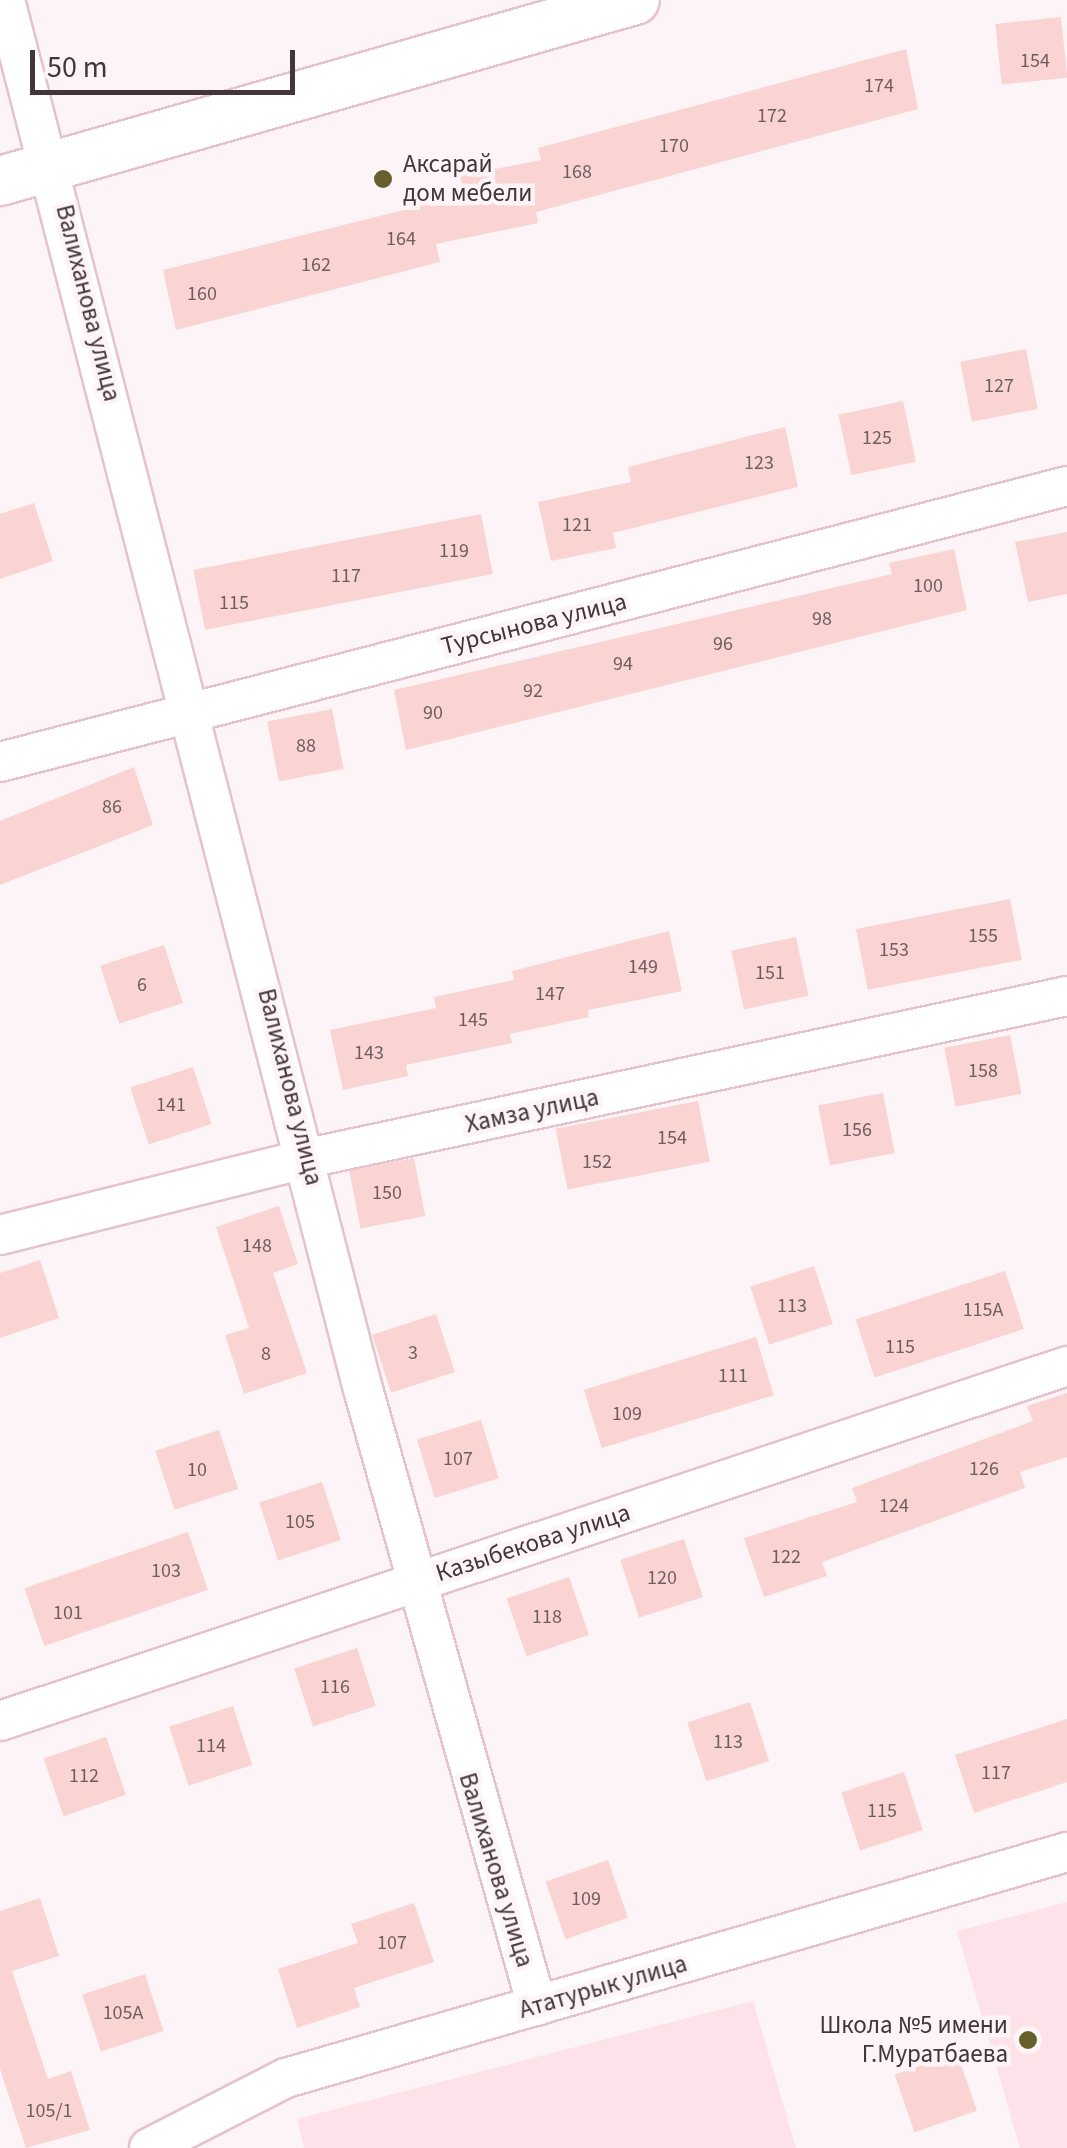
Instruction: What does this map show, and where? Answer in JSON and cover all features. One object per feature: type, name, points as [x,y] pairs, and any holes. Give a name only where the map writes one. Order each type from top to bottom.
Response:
[{"type":"street","name":"Валиханова улица","points":[[5,0],[53,166],[418,1582],[536,2006]]},
{"type":"street","points":[[0,181],[635,0]]},
{"type":"street","name":"Турсынова улица","points":[[0,762],[192,706],[1067,486]]},
{"type":"street","name":"Хамза улица","points":[[0,1234],[308,1158],[1067,996]]},
{"type":"street","name":"Казыбекова улица","points":[[0,1721],[1067,1366]]},
{"type":"street","name":"Ататурык улица","points":[[149,2148],[286,2078],[1067,1852]]},
{"type":"shaded area","name":"Школа №5 имени Г.Муратбаева","points":[[1067,1902],[1067,2148],[1020,2148],[957,1931]]},
{"type":"shaded area","points":[[753,2001],[796,2148],[304,2148],[297,2119]]},
{"type":"building","points":[[1061,17],[1067,78],[1002,85],[995,24]]},
{"type":"building","points":[[906,49],[918,109],[536,212],[538,223],[436,244],[440,262],[176,330],[163,270],[464,195],[460,176],[541,160],[538,148]]},
{"type":"building","points":[[1026,349],[1038,409],[972,422],[960,362]]},
{"type":"building","points":[[903,401],[916,462],[851,475],[838,415]]},
{"type":"building","points":[[785,427],[798,487],[613,533],[616,548],[551,561],[538,502],[631,482],[628,467]]},
{"type":"building","points":[[34,503],[53,561],[0,579],[0,514]]},
{"type":"building","points":[[481,514],[493,574],[205,630],[193,570]]},
{"type":"building","points":[[1067,532],[1067,594],[1028,602],[1015,542]]},
{"type":"building","points":[[954,549],[967,610],[406,750],[394,690],[892,574],[889,563]]},
{"type":"building","points":[[332,709],[344,769],[279,781],[267,722]]},
{"type":"building","points":[[134,767],[153,825],[0,885],[0,821]]},
{"type":"building","points":[[1010,899],[1022,960],[868,990],[856,929]]},
{"type":"building","points":[[669,931],[682,991],[588,1010],[589,1017],[510,1034],[512,1043],[406,1065],[408,1076],[343,1090],[330,1030],[436,1008],[434,997],[514,980],[512,971]]},
{"type":"building","points":[[796,937],[808,996],[744,1009],[731,951]]},
{"type":"building","points":[[164,945],[183,1003],[119,1024],[100,966]]},
{"type":"building","points":[[1010,1035],[1021,1094],[956,1107],[944,1048]]},
{"type":"building","points":[[193,1067],[212,1124],[149,1144],[130,1087]]},
{"type":"building","points":[[883,1093],[895,1153],[830,1165],[818,1106]]},
{"type":"building","points":[[698,1101],[710,1162],[567,1190],[556,1129]]},
{"type":"building","points":[[414,1158],[425,1216],[360,1229],[349,1171]]},
{"type":"building","points":[[279,1206],[298,1264],[273,1273],[307,1373],[244,1394],[225,1335],[249,1328],[216,1227]]},
{"type":"building","points":[[40,1260],[59,1318],[0,1338],[0,1273]]},
{"type":"building","points":[[814,1266],[833,1324],[769,1345],[750,1287]]},
{"type":"building","points":[[1005,1271],[1024,1329],[875,1378],[856,1320]]},
{"type":"building","points":[[436,1314],[455,1372],[391,1393],[372,1335]]},
{"type":"building","points":[[756,1337],[774,1395],[602,1448],[584,1390]]},
{"type":"building","points":[[1067,1393],[1067,1457],[1020,1472],[1025,1488],[822,1562],[827,1576],[764,1597],[744,1538],[857,1502],[852,1488],[1033,1421],[1027,1406]]},
{"type":"building","points":[[481,1420],[499,1478],[435,1498],[417,1440]]},
{"type":"building","points":[[219,1430],[238,1489],[174,1510],[155,1451]]},
{"type":"building","points":[[322,1482],[341,1540],[278,1560],[259,1502]]},
{"type":"building","points":[[188,1532],[208,1590],[44,1646],[24,1588]]},
{"type":"building","points":[[684,1539],[703,1597],[639,1618],[620,1560]]},
{"type":"building","points":[[569,1577],[589,1635],[526,1656],[507,1598]]},
{"type":"building","points":[[357,1648],[376,1706],[313,1726],[294,1668]]},
{"type":"building","points":[[750,1702],[769,1761],[706,1781],[687,1722]]},
{"type":"building","points":[[233,1706],[252,1765],[188,1786],[169,1727]]},
{"type":"building","points":[[1067,1719],[1067,1782],[974,1813],[955,1755]]},
{"type":"building","points":[[106,1737],[126,1795],[63,1816],[44,1758]]},
{"type":"building","points":[[904,1772],[923,1830],[860,1850],[841,1792]]},
{"type":"building","points":[[608,1860],[628,1918],[565,1939],[546,1881]]},
{"type":"building","points":[[40,1898],[59,1956],[12,1971],[48,2079],[71,2071],[90,2130],[26,2148],[0,2069],[0,1911]]},
{"type":"building","points":[[414,1903],[434,1962],[354,1988],[360,2007],[297,2028],[278,1969],[358,1943],[351,1924]]},
{"type":"building","points":[[145,1974],[164,2031],[101,2051],[82,1994]]},
{"type":"building","points":[[957,2053],[977,2111],[914,2132],[895,2074]]},
{"type":"place","name":"Аксарай дом мебели","points":[[383,179]]},
{"type":"place","name":"Школа №5 имени Г.Муратбаева","points":[[1028,2040]]}]
